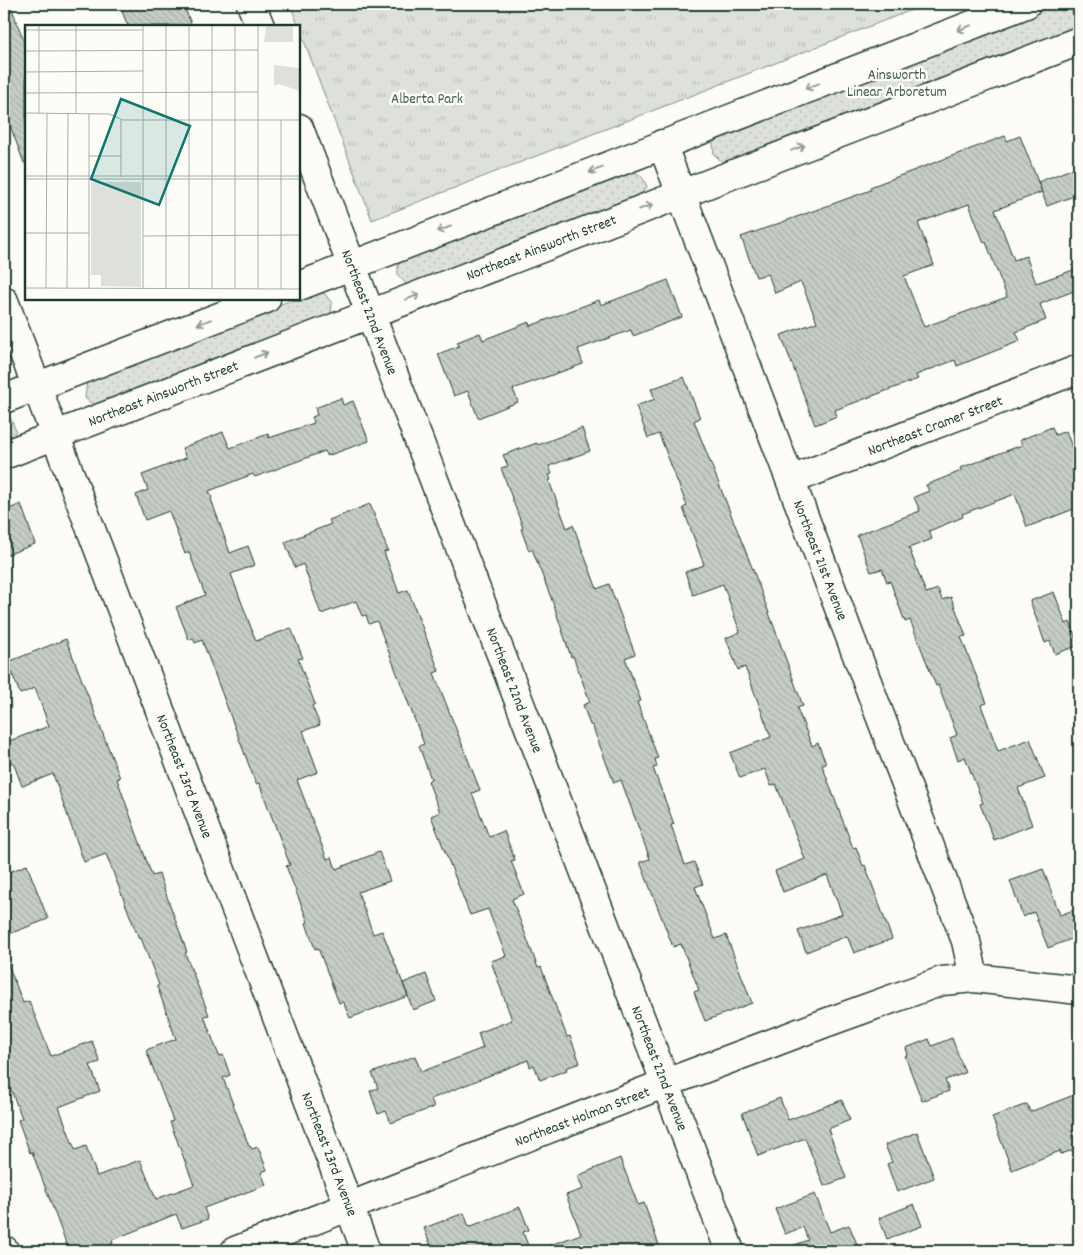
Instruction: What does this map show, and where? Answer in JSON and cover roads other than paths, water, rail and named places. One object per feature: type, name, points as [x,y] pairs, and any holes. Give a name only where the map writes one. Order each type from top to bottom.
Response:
[{"type":"street","points":[[251,4],[260,25]]},
{"type":"street","points":[[300,286],[1026,4]]},
{"type":"street","name":"Northeast Ainsworth Street","points":[[4,455],[1079,41]]},
{"type":"street","name":"Northeast 22nd Avenue","points":[[300,131],[730,1251]]},
{"type":"street","name":"Northeast 21st Avenue","points":[[662,144],[966,941],[974,978]]},
{"type":"street","points":[[4,399],[263,300]]},
{"type":"street","name":"Northeast 23rd Avenue","points":[[4,301],[366,1251]]},
{"type":"street","name":"Northeast Cramer Street","points":[[790,480],[1079,369]]},
{"type":"street","name":"Northeast Holman Street","points":[[235,1251],[666,1083],[942,980],[974,978],[1079,990]]},
{"type":"park label","name":"Ainsworth Linear Arboretum","points":[[897,82]]},
{"type":"park label","name":"Alberta Park","points":[[427,98]]}]
